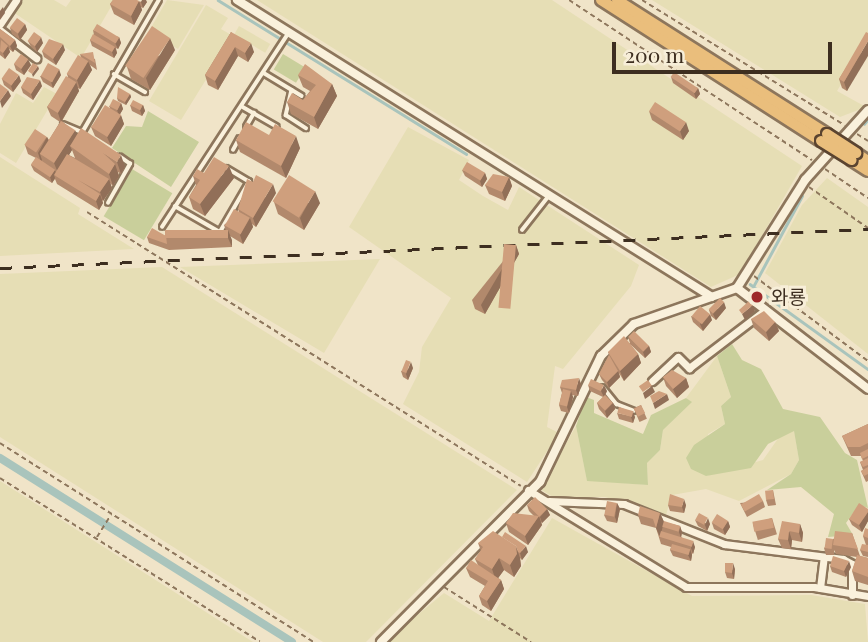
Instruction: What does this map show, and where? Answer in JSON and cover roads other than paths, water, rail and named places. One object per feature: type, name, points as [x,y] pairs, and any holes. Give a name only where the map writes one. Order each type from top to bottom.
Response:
[{"type":"highway","points":[[601,0],[824,138]]},
{"type":"highway","points":[[617,0],[853,157],[868,171]]},
{"type":"highway","points":[[853,157],[868,161]]},
{"type":"street","points":[[0,24],[16,0]]},
{"type":"street","points":[[237,0],[712,297]]},
{"type":"street","points":[[0,30],[36,58]]},
{"type":"street","points":[[382,642],[440,585],[559,453],[589,378],[634,324],[737,288],[805,180],[868,110]]},
{"type":"street","points":[[737,288],[868,389]]},
{"type":"street","points":[[652,381],[678,357],[689,368],[765,310]]},
{"type":"street","points":[[528,490],[686,587],[820,588],[868,596]]},
{"type":"street","points":[[549,501],[624,504],[724,544],[824,556],[852,564],[852,595]]},
{"type":"street","points":[[820,588],[824,556]]},
{"type":"lane","points":[[82,132],[159,0]]},
{"type":"lane","points":[[162,228],[243,107],[289,32]]},
{"type":"lane","points":[[264,73],[302,96]]},
{"type":"lane","points":[[114,74],[145,92]]},
{"type":"lane","points":[[292,90],[285,115],[306,128]]},
{"type":"lane","points":[[243,107],[288,133]]},
{"type":"lane","points":[[233,150],[254,113]]},
{"type":"lane","points":[[58,128],[66,123],[92,138]]},
{"type":"lane","points":[[108,204],[130,164],[111,151]]},
{"type":"lane","points":[[175,206],[220,232],[249,182],[221,165]]},
{"type":"lane","points":[[522,230],[549,195]]},
{"type":"lane","points":[[589,378],[634,411]]},
{"type":"waterway","points":[[218,0],[466,154]]},
{"type":"waterway","points":[[864,124],[868,119]]},
{"type":"waterway","points":[[754,285],[802,196]]},
{"type":"waterway","points":[[750,284],[868,369]]},
{"type":"waterway","points":[[0,458],[292,642]]},
{"type":"railway","points":[[0,268],[868,229]]},
{"type":"place","name":"와룡","points":[[757,297]]}]
